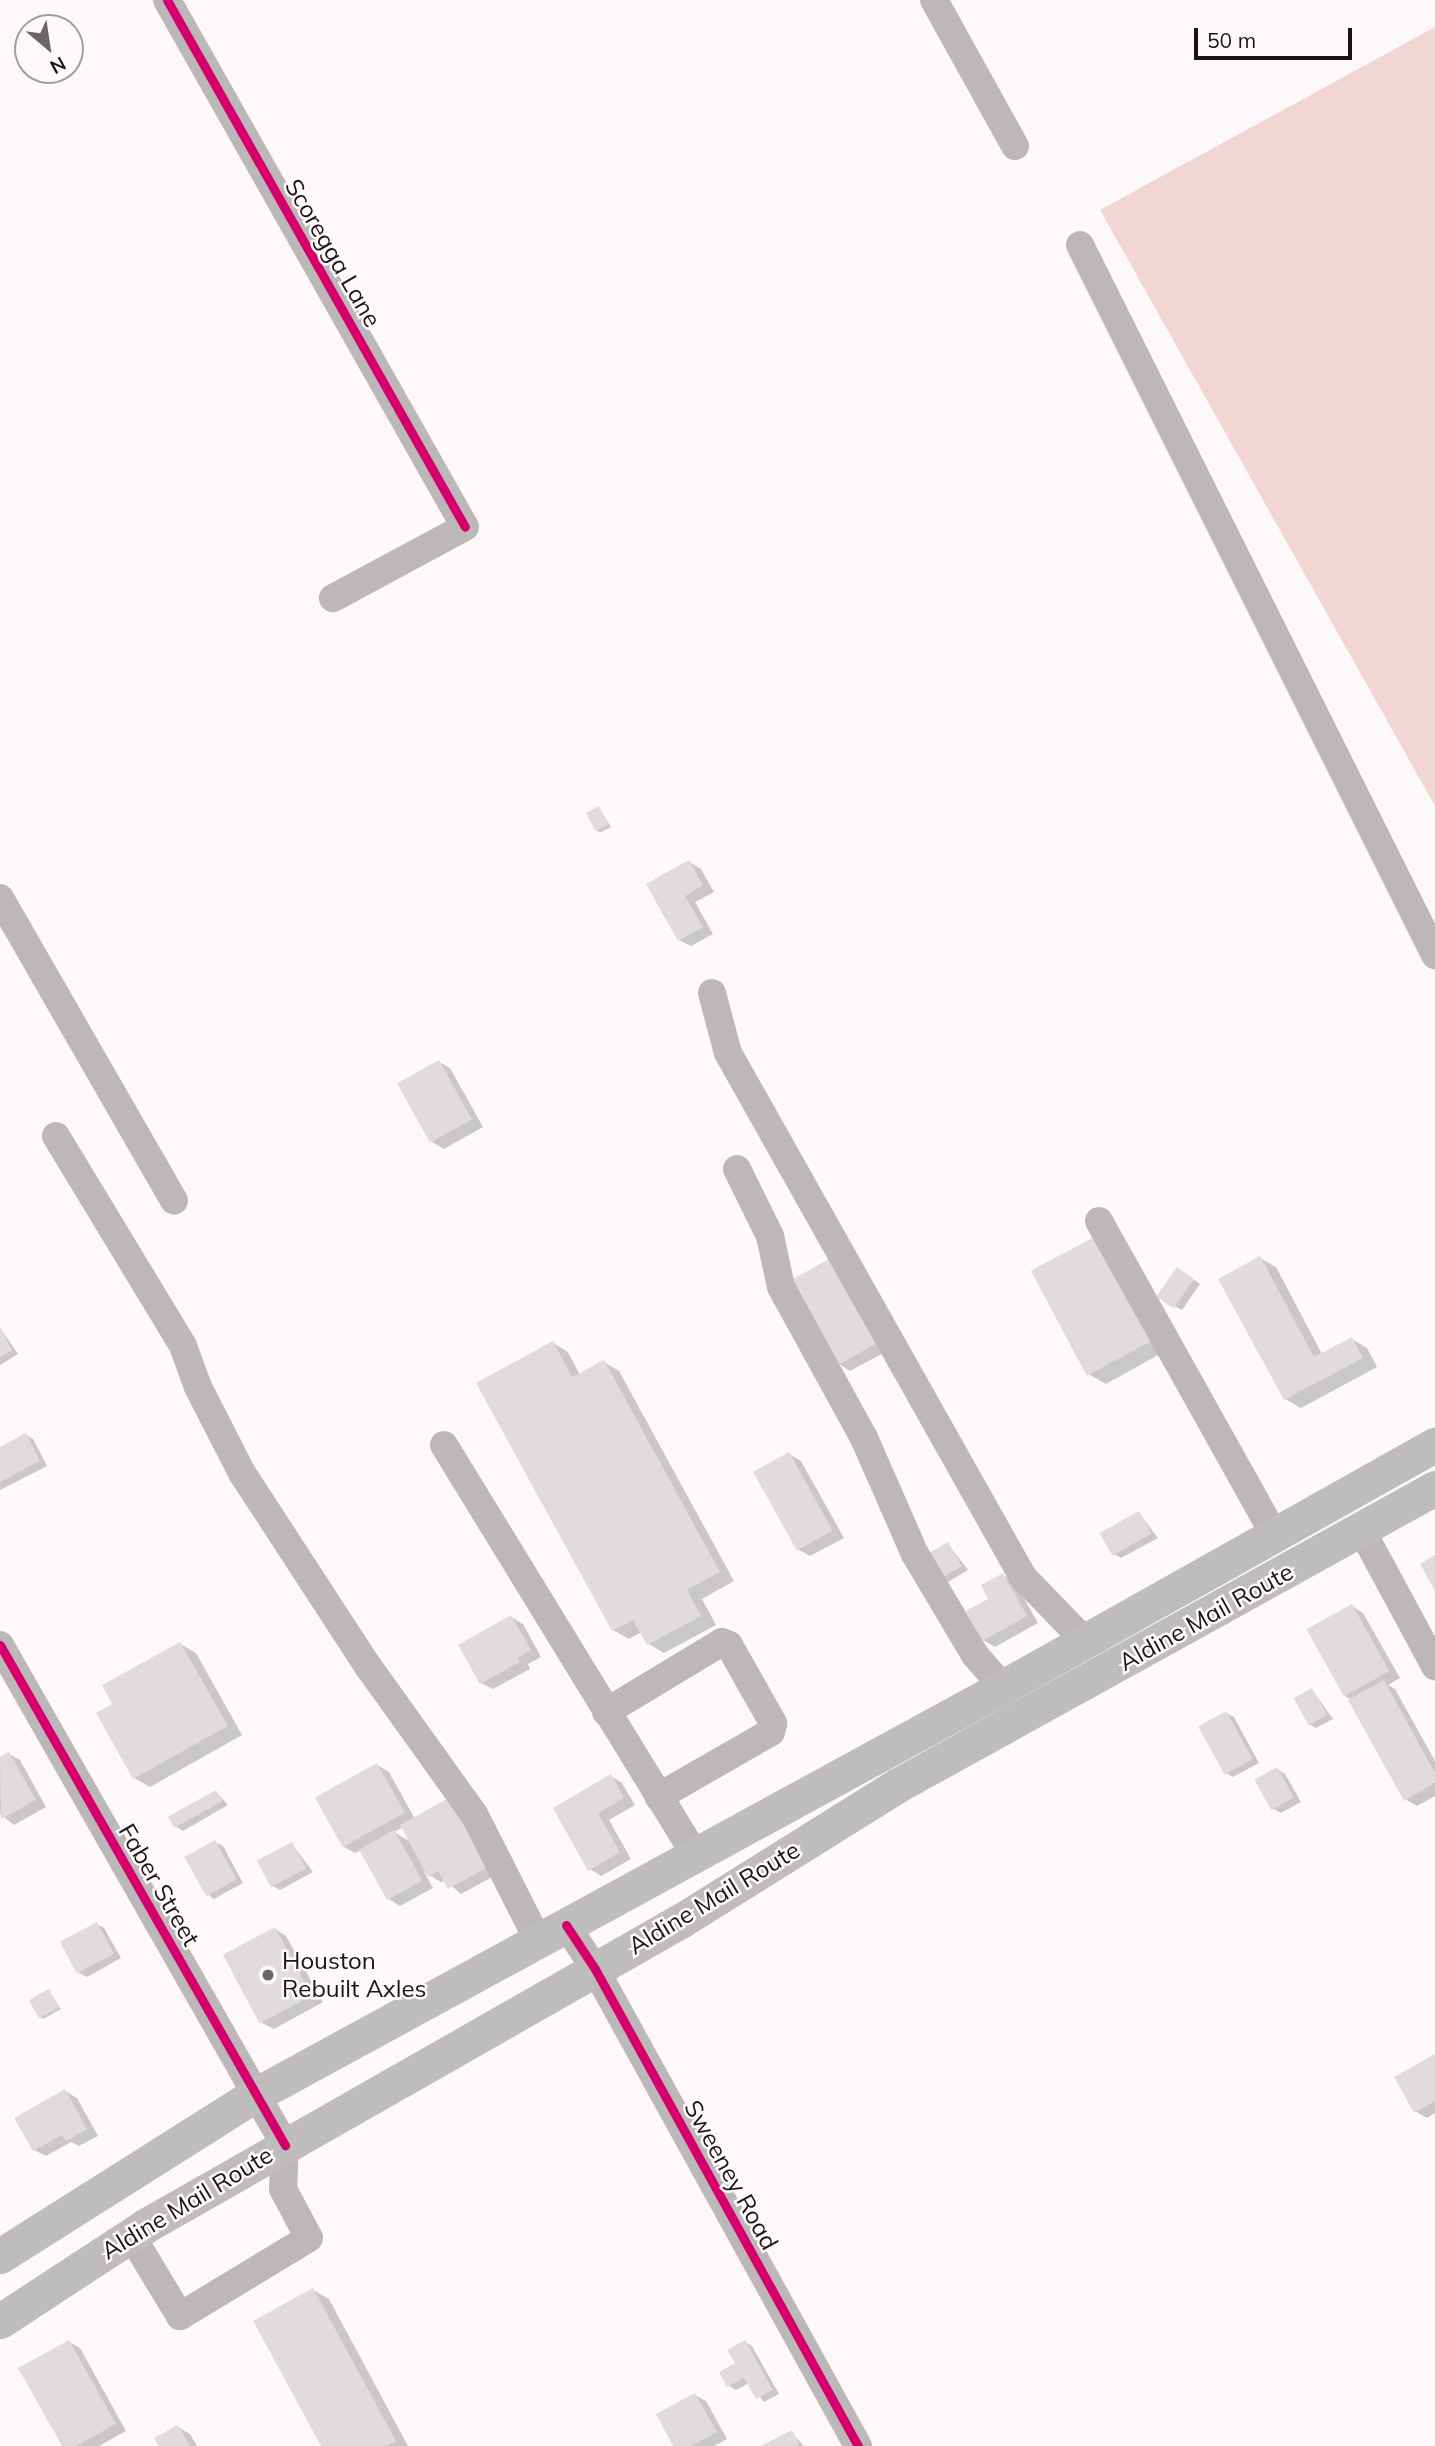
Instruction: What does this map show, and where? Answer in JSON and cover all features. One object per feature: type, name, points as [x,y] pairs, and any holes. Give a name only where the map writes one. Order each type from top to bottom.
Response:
[{"type":"main road","name":"Aldine Mail Route","points":[[0,2256],[255,2095],[1003,1687],[1435,1446]]},
{"type":"main road","name":"Aldine Mail Route","points":[[0,2321],[131,2235],[722,1896],[898,1785],[1024,1718],[1435,1488]]},
{"type":"main road","points":[[1341,1498],[1361,1529]]},
{"type":"main road","points":[[1003,1687],[1024,1718]]},
{"type":"main road","points":[[695,1855],[722,1896]]},
{"type":"street","name":"Scoregga Lane","points":[[167,0],[465,527],[332,598]]},
{"type":"street","points":[[934,0],[1015,146]]},
{"type":"street","points":[[1080,245],[1435,955]]},
{"type":"street","points":[[0,898],[174,1201]]},
{"type":"street","points":[[712,993],[728,1052],[1023,1577],[1085,1641]]},
{"type":"street","name":"Sweeney Road","points":[[55,1136],[183,1346],[198,1387],[242,1473],[370,1670],[474,1814],[552,1932],[595,1969],[858,2446]]},
{"type":"street","points":[[737,1168],[770,1236],[781,1287],[864,1438],[915,1554],[975,1655],[1003,1687]]},
{"type":"street","points":[[1098,1221],[1275,1536]]},
{"type":"street","points":[[444,1445],[657,1797],[695,1855]]},
{"type":"street","points":[[1361,1529],[1435,1666]]},
{"type":"street","points":[[606,1712],[722,1642],[729,1644],[773,1723],[771,1732],[657,1797]]},
{"type":"street","name":"Faber Street","points":[[0,1644],[285,2145]]},
{"type":"street","points":[[131,2235],[180,2316],[309,2238],[283,2189],[285,2145]]},
{"type":"shaded area","points":[[1435,27],[1435,806],[1100,210]]},
{"type":"building","points":[[599,806],[609,825],[596,832],[586,813]]},
{"type":"building","points":[[689,860],[703,885],[685,896],[703,927],[678,941],[646,884]]},
{"type":"building","points":[[439,1060],[472,1119],[430,1143],[397,1083]]},
{"type":"building","points":[[1098,1235],[1154,1340],[1087,1376],[1031,1271]]},
{"type":"building","points":[[1260,1256],[1314,1357],[1352,1337],[1363,1358],[1284,1400],[1218,1279]]},
{"type":"building","points":[[829,1259],[876,1344],[838,1365],[791,1280]]},
{"type":"building","points":[[1177,1267],[1194,1279],[1174,1309],[1156,1296]]},
{"type":"building","points":[[0,1328],[12,1350],[0,1357]]},
{"type":"building","points":[[553,1341],[572,1377],[604,1360],[720,1572],[687,1590],[701,1616],[647,1645],[633,1620],[612,1631],[476,1383]]},
{"type":"building","points":[[26,1433],[40,1461],[0,1482],[0,1447]]},
{"type":"building","points":[[789,1452],[833,1531],[797,1551],[753,1472]]},
{"type":"building","points":[[1139,1511],[1152,1534],[1112,1556],[1100,1533]]},
{"type":"building","points":[[948,1542],[962,1566],[940,1579],[926,1554]]},
{"type":"building","points":[[1435,1555],[1435,1591],[1420,1564]]},
{"type":"building","points":[[1003,1573],[1027,1616],[982,1641],[966,1611],[988,1599],[981,1585]]},
{"type":"building","points":[[1352,1604],[1389,1671],[1344,1697],[1307,1629]]},
{"type":"building","points":[[511,1615],[531,1650],[518,1658],[520,1662],[480,1684],[458,1645]]},
{"type":"building","points":[[180,1642],[228,1726],[133,1779],[96,1713],[112,1704],[102,1685]]},
{"type":"building","points":[[1384,1680],[1435,1773],[1435,1783],[1404,1801],[1348,1700]]},
{"type":"building","points":[[1312,1688],[1327,1715],[1309,1725],[1294,1698]]},
{"type":"building","points":[[1226,1711],[1253,1759],[1225,1775],[1198,1727]]},
{"type":"building","points":[[9,1752],[36,1800],[1,1819],[0,1757]]},
{"type":"building","points":[[377,1763],[405,1813],[343,1847],[315,1797]]},
{"type":"building","points":[[1277,1767],[1294,1798],[1271,1810],[1254,1780]]},
{"type":"building","points":[[611,1774],[624,1798],[598,1813],[620,1852],[588,1871],[553,1808]]},
{"type":"building","points":[[216,1790],[222,1801],[174,1828],[168,1817]]},
{"type":"building","points":[[454,1795],[492,1865],[448,1889],[438,1871],[428,1877],[400,1825]]},
{"type":"building","points":[[394,1830],[422,1881],[387,1900],[359,1849]]},
{"type":"building","points":[[215,1840],[237,1879],[206,1896],[184,1857]]},
{"type":"building","points":[[292,1842],[306,1868],[271,1887],[257,1861]]},
{"type":"building","points":[[97,1922],[114,1954],[77,1974],[60,1942]]},
{"type":"building","name":"Houston Rebuilt Axles","points":[[275,1927],[312,1996],[260,2024],[223,1955]]},
{"type":"building","points":[[49,1989],[59,2007],[39,2019],[29,2000]]},
{"type":"building","points":[[1435,2054],[1435,2101],[1414,2113],[1394,2077]]},
{"type":"building","points":[[65,2089],[87,2129],[66,2141],[62,2135],[33,2151],[14,2118]]},
{"type":"building","points":[[313,2288],[396,2441],[386,2446],[321,2446],[253,2321]]},
{"type":"building","points":[[69,2340],[116,2424],[76,2446],[62,2446],[18,2368]]},
{"type":"building","points":[[745,2340],[773,2390],[756,2399],[744,2378],[727,2387],[719,2372],[735,2363],[727,2350]]},
{"type":"building","points":[[695,2393],[717,2432],[691,2446],[673,2446],[656,2414]]},
{"type":"building","points":[[178,2425],[190,2446],[159,2446],[154,2438]]},
{"type":"building","points":[[792,2430],[799,2444],[761,2446]]},
{"type":"cycle path","points":[[167,0],[465,527]]},
{"type":"cycle path","points":[[0,1645],[285,2145]]},
{"type":"cycle path","points":[[566,1925],[595,1969],[858,2446]]},
{"type":"place","name":"Houston Rebuilt Axles","points":[[268,1975]]}]
